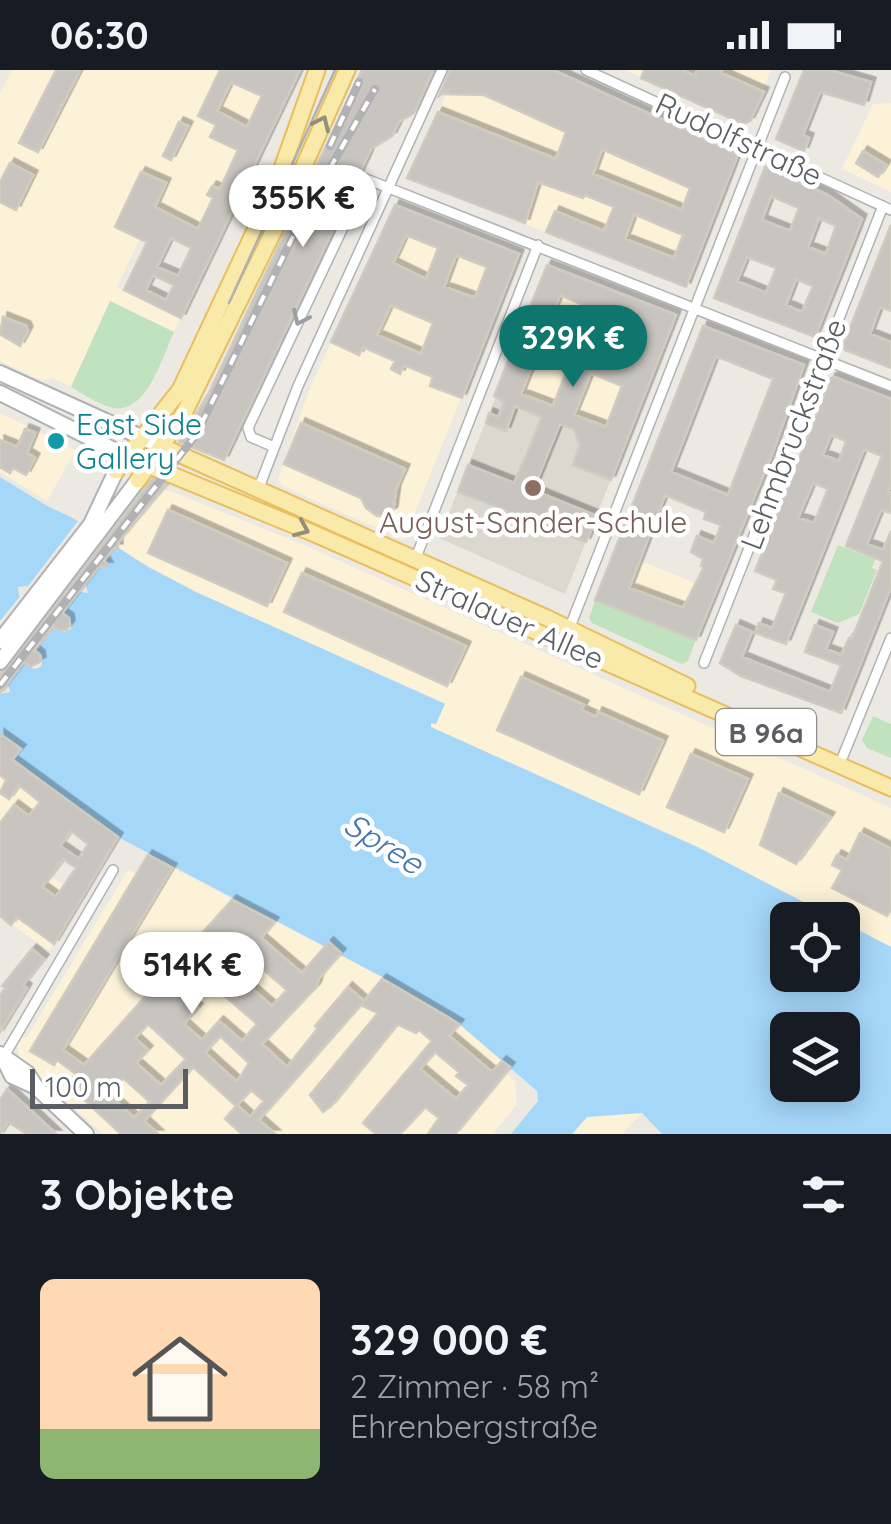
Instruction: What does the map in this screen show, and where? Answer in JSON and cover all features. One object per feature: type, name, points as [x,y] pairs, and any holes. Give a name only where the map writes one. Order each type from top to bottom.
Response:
[{"type":"main road","points":[[0,662],[96,528],[116,471],[180,390],[275,188],[317,70]]},
{"type":"main road","points":[[0,641],[163,447],[232,317],[347,70]]},
{"type":"main road","points":[[0,373],[163,447]]},
{"type":"main road","points":[[0,393],[126,456]]},
{"type":"main road","name":"Stralauer Allee","points":[[163,447],[415,560],[566,636],[891,788]]},
{"type":"main road","name":"Stralauer Allee","points":[[126,456],[144,473],[314,534],[566,636],[891,777]]},
{"type":"main road","points":[[1,1058],[27,1072],[36,1087],[86,1134]]},
{"type":"street","points":[[258,490],[298,386],[442,70]]},
{"type":"street","name":"Rudolfstraße","points":[[586,70],[887,208]]},
{"type":"street","points":[[566,636],[785,77]]},
{"type":"street","points":[[274,447],[251,436],[248,428],[366,178],[891,386]]},
{"type":"street","name":"Lehmbruckstraße","points":[[704,663],[823,357],[887,208]]},
{"type":"street","points":[[415,560],[538,245]]},
{"type":"street","points":[[843,756],[891,638]]},
{"type":"street","points":[[1,1058],[113,870]]},
{"type":"shaded area","points":[[13,70],[300,70],[214,250],[149,219],[117,287],[181,318],[174,332],[110,301],[71,387],[52,378],[42,381],[0,361],[0,92]]},
{"type":"shaded area","points":[[457,70],[740,153],[686,287],[407,178]]},
{"type":"shaded area","points":[[625,70],[771,70],[750,121],[743,124]]},
{"type":"shaded area","points":[[891,103],[891,192],[842,169],[873,104]]},
{"type":"shaded area","points":[[395,205],[519,254],[404,540],[282,486],[278,479],[310,388]]},
{"type":"shaded area","points":[[546,264],[676,315],[623,449],[495,398]]},
{"type":"shaded area","name":"August-Sander-Schule","points":[[495,398],[623,449],[565,594],[439,538]]},
{"type":"shaded area","points":[[0,413],[76,450],[47,501],[0,472]]},
{"type":"shaded area","points":[[163,488],[309,547],[891,808],[891,947],[860,931],[860,902],[805,902],[697,846],[431,727],[445,703],[196,592],[114,547]]},
{"type":"shaded area","points":[[615,551],[716,591],[688,661],[682,664],[591,610]]},
{"type":"shaded area","points":[[0,750],[60,797],[18,853],[81,897],[49,951],[0,916]]},
{"type":"shaded area","points":[[148,855],[451,1017],[510,1067],[506,1073],[515,1081],[517,1104],[493,1134],[103,1134],[20,1060],[17,1043],[27,1037],[128,870],[136,874]]},
{"type":"shaded area","points":[[642,1113],[622,1134],[573,1134],[587,1117]]},
{"type":"green space","points":[[110,301],[174,332],[145,393],[126,407],[103,405],[71,387]]},
{"type":"green space","points":[[838,545],[875,559],[872,568],[877,570],[859,614],[838,623],[811,612]]},
{"type":"green space","points":[[595,600],[696,640],[688,661],[682,664],[592,623],[589,618]]},
{"type":"green space","points":[[873,716],[891,724],[891,758],[867,748],[862,740]]},
{"type":"water","name":"Spree","points":[[0,477],[196,592],[445,704],[431,727],[697,847],[803,902],[770,902],[770,992],[860,992],[860,931],[891,947],[891,1134],[662,1134],[642,1113],[587,1117],[572,1134],[511,1134],[538,1101],[537,1091],[451,1017],[118,837],[0,748],[0,643],[41,667],[0,624]],"holes":[[[27,586],[69,618],[60,629],[19,596],[18,587]]]},
{"type":"pier","points":[[81,517],[119,545],[86,585],[88,593],[80,592],[63,614],[71,622],[71,629],[64,632],[55,627],[36,651],[43,657],[41,667],[34,669],[24,663],[8,685],[10,692],[0,694],[0,638],[35,664],[37,659],[0,630],[0,621]]},
{"type":"building","points":[[56,70],[80,70],[38,152],[19,143]]},
{"type":"building","points":[[220,70],[300,70],[181,318],[124,290],[147,242],[115,227],[141,172],[166,183],[155,207],[198,229],[213,198],[207,195],[212,186],[220,189],[238,150],[210,137],[216,125],[198,116]],"holes":[[[231,82],[262,96],[247,127],[217,111]],[[171,238],[191,248],[178,276],[157,267]],[[153,275],[174,285],[166,300],[146,290]]]},
{"type":"building","points":[[362,70],[433,70],[414,113],[399,122],[392,136],[371,149],[224,460],[179,442],[209,393]]},
{"type":"building","points":[[450,70],[553,70],[738,154],[686,287],[546,232],[555,211],[604,231],[614,207],[585,195],[583,198],[538,182],[525,223],[407,178],[438,112],[556,159],[566,132],[484,95],[446,94],[448,90],[439,96]],"holes":[[[602,149],[690,188],[682,210],[593,174]],[[634,214],[683,235],[674,258],[625,239]]]},
{"type":"building","points":[[644,70],[682,70],[695,76],[697,70],[722,70],[721,73],[764,92],[750,121],[743,124],[641,78]]},
{"type":"building","points":[[804,70],[829,70],[871,82],[864,105],[820,92],[803,135],[809,138],[804,151],[776,139]]},
{"type":"building","points":[[179,122],[188,126],[171,160],[163,156]]},
{"type":"building","points":[[863,151],[886,165],[878,177],[856,163]]},
{"type":"building","points":[[10,163],[33,175],[16,210],[0,202],[0,182]]},
{"type":"building","points":[[765,167],[828,195],[862,219],[815,337],[714,298]],"holes":[[[771,196],[799,208],[790,231],[762,220]],[[819,218],[836,226],[826,254],[808,247]],[[747,257],[776,268],[766,293],[737,281]],[[796,279],[813,286],[802,312],[786,305]]]},
{"type":"building","points":[[395,205],[519,254],[462,398],[430,386],[433,377],[404,365],[400,374],[391,369],[395,361],[363,347],[359,355],[331,342]],"holes":[[[406,235],[438,248],[426,279],[393,263]],[[456,255],[487,267],[475,298],[444,287]],[[391,305],[433,323],[421,354],[377,335]]]},
{"type":"building","points":[[891,225],[891,311],[880,307],[870,334],[891,342],[891,368],[845,350],[843,345]]},
{"type":"building","points":[[547,265],[676,315],[611,480],[573,465],[580,445],[574,429],[560,424],[533,490],[597,516],[586,542],[458,492],[468,465],[514,483],[542,417],[515,406],[506,431],[486,423],[489,413],[498,417],[504,402],[494,396]],"holes":[[[560,295],[591,308],[577,343],[546,330]],[[613,316],[645,329],[630,364],[599,351]],[[537,353],[569,365],[553,406],[521,394]],[[591,373],[622,386],[606,427],[574,415]]]},
{"type":"building","points":[[3,317],[26,326],[28,331],[20,346],[0,334]]},
{"type":"building","points":[[703,326],[804,365],[696,640],[595,600]],"holes":[[[716,356],[773,379],[728,495],[671,472]],[[665,495],[706,512],[704,519],[721,525],[714,543],[697,536],[691,552],[703,559],[704,567],[683,608],[629,588]]]},
{"type":"building","points":[[831,378],[891,399],[891,513],[881,510],[867,544],[883,550],[891,531],[891,587],[841,713],[741,676],[720,663],[736,625],[752,632],[742,657],[830,692],[841,665],[805,652],[815,625],[833,632],[826,649],[841,655],[849,638],[852,639],[883,561],[846,546],[882,456],[864,449],[786,644],[755,633],[759,623],[772,628],[786,593],[773,589],[777,580],[755,571]],"holes":[[[831,435],[846,441],[839,461],[823,455]],[[813,483],[828,489],[814,523],[798,518]]]},
{"type":"building","points":[[301,423],[405,469],[396,489],[393,511],[377,516],[361,498],[284,464]]},
{"type":"building","points":[[25,429],[35,433],[27,453],[35,458],[26,475],[13,468],[10,473],[0,467],[0,440],[17,447]]},
{"type":"building","points":[[152,479],[166,485],[118,542],[118,548],[113,548],[104,560],[108,566],[99,566],[62,613],[69,618],[70,625],[59,630],[53,625],[34,650],[41,661],[30,667],[24,662],[0,693],[0,673],[8,668]]},
{"type":"building","points":[[168,510],[287,563],[267,606],[148,553]]},
{"type":"building","points":[[302,573],[466,646],[447,686],[284,612]]},
{"type":"building","points":[[521,677],[584,705],[581,710],[596,717],[598,712],[663,741],[639,794],[497,730]]},
{"type":"building","points":[[0,734],[21,749],[12,760],[118,837],[54,944],[17,917],[11,925],[0,916],[0,823],[14,805],[29,816],[40,802],[19,785],[9,799],[0,793],[6,780],[0,775]],"holes":[[[71,831],[88,844],[79,859],[60,846]],[[63,859],[76,868],[56,897],[42,887]]]},
{"type":"building","points":[[691,754],[748,779],[724,832],[667,807]]},
{"type":"building","points":[[779,793],[830,817],[796,864],[760,845]]},
{"type":"building","points":[[860,833],[891,849],[891,910],[887,916],[832,888],[842,870],[832,865],[837,855],[847,860]]},
{"type":"building","points":[[148,855],[172,868],[63,1050],[84,1065],[232,900],[274,922],[261,938],[302,973],[329,942],[341,953],[316,987],[262,1044],[287,1067],[348,987],[364,1001],[259,1120],[275,1134],[242,1134],[225,1119],[237,1105],[250,1117],[264,1101],[251,1090],[236,1106],[193,1067],[144,1121],[158,1134],[121,1134],[67,1084],[76,1074],[57,1060],[54,1065],[30,1051]],"holes":[[[244,953],[287,990],[272,1006],[229,969]],[[196,971],[257,1024],[242,1041],[219,1021],[202,1040],[184,1024],[198,1008],[192,1003],[196,1000],[181,987]],[[148,1024],[186,1059],[161,1085],[136,1063],[148,1050],[135,1038]],[[220,1036],[249,1063],[237,1082],[205,1053]],[[123,1078],[150,1102],[134,1118],[108,1094]]]},
{"type":"building","points":[[32,949],[44,959],[23,985],[27,988],[0,1032],[0,996],[5,988],[2,986]]},
{"type":"building","points":[[382,979],[459,1024],[449,1036],[492,1072],[502,1061],[510,1067],[455,1134],[428,1134],[439,1118],[425,1107],[400,1134],[376,1134],[363,1123],[432,1041],[419,1030],[416,1033],[397,1024],[323,1112],[310,1095],[378,1013],[361,1005]],"holes":[[[435,1052],[459,1072],[456,1076],[468,1085],[456,1099],[420,1069]]]},
{"type":"building","points":[[7,1089],[56,1134],[27,1134],[8,1122],[0,1134],[0,1100]]},
{"type":"tram line","points":[[229,303],[335,70]]},
{"type":"railway","points":[[330,146],[359,82]]},
{"type":"railway","points":[[0,685],[196,435],[304,214],[375,89]]},
{"type":"place","name":"East Side Gallery","points":[[56,441]]},
{"type":"place","name":"August-Sander-Schule","points":[[533,488]]}]
